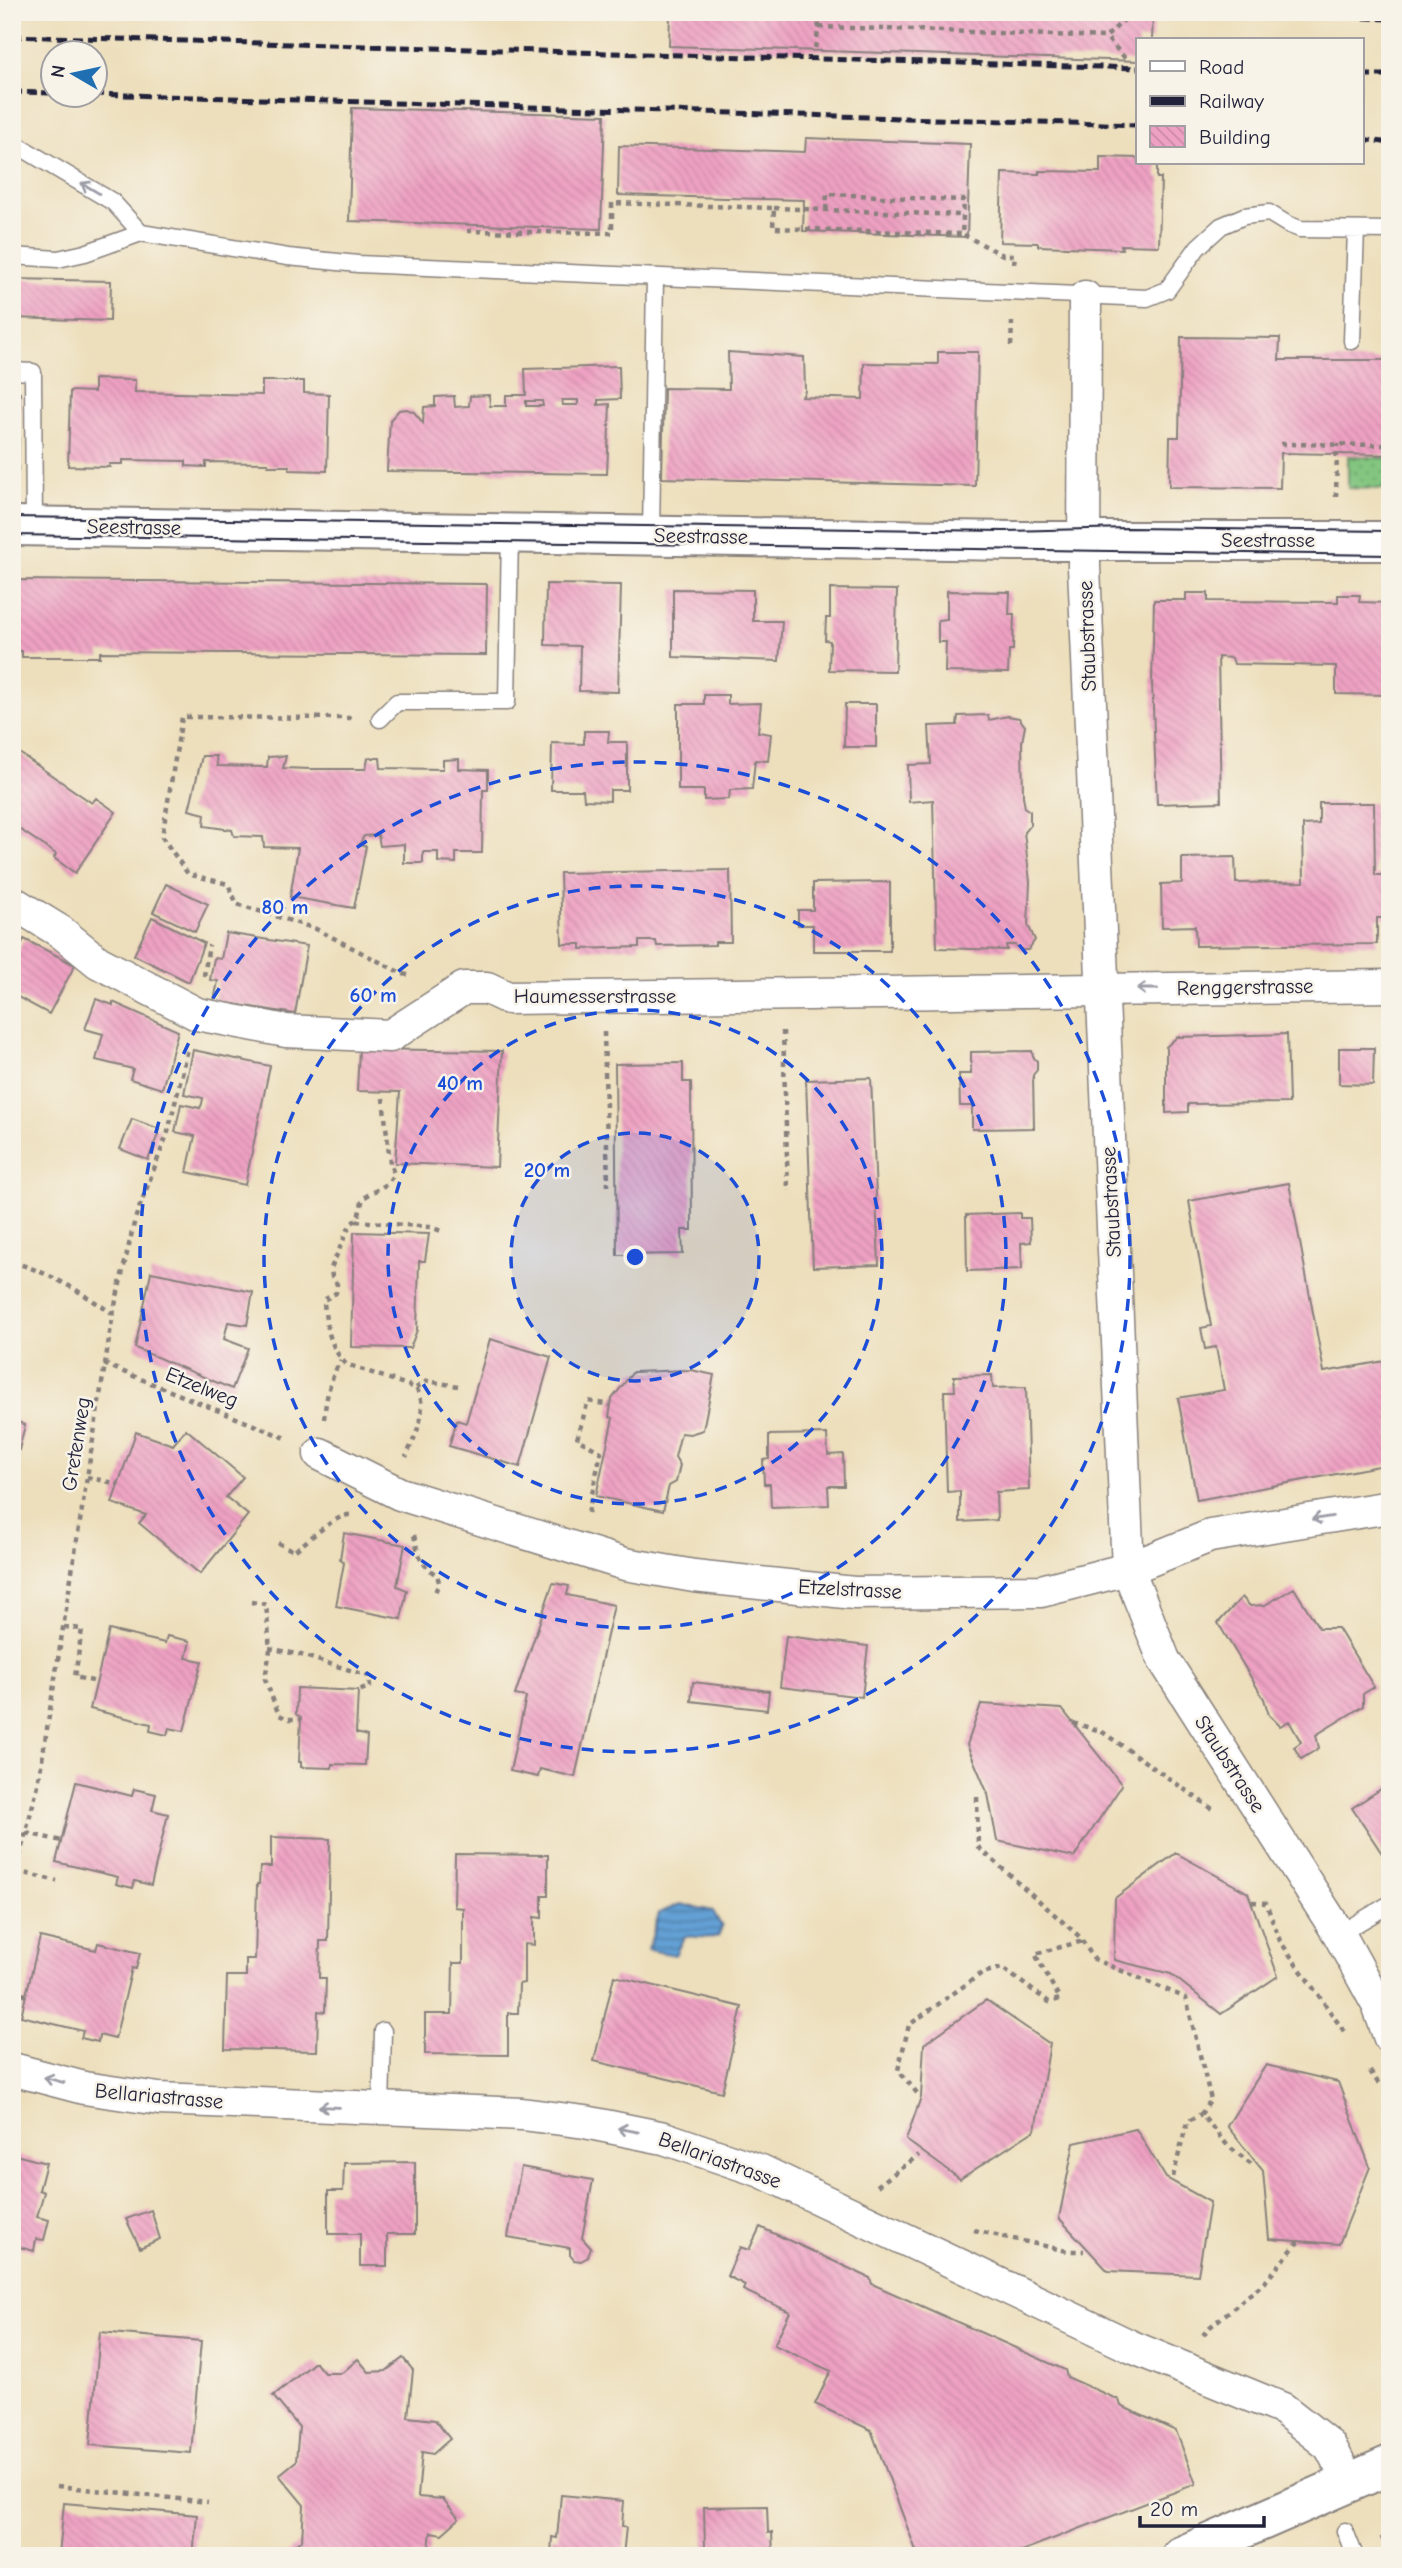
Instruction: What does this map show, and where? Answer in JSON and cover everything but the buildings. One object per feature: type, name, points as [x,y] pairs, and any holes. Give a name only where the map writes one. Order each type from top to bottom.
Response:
[{"type":"street","name":"Staubstrasse","points":[[1085,297],[1083,540],[1128,1569],[1164,1660],[1339,1934],[1378,2004],[1390,2038]]},
{"type":"street","name":"Seestrasse","points":[[23,526],[1083,540],[1390,541]]},
{"type":"street","points":[[12,902],[61,932],[98,962],[197,1014],[286,1031],[390,1036],[464,988]]},
{"type":"street","name":"Renggerstrasse","points":[[1101,989],[1390,986]]},
{"type":"street","name":"Haumesserstrasse","points":[[464,988],[487,988],[508,998],[1101,989]]},
{"type":"street","name":"Etzelstrasse","points":[[320,1454],[400,1494],[625,1564],[694,1576],[854,1593],[1041,1591],[1128,1569],[1210,1536],[1390,1507]]},
{"type":"street","name":"Bellariastrasse","points":[[12,2069],[84,2088],[159,2099],[522,2114],[586,2122],[664,2137],[774,2177],[1132,2347],[1283,2409],[1330,2446],[1349,2482]]},
{"type":"street","points":[[1181,2556],[1390,2465]]},
{"type":"lane","points":[[12,142],[113,202],[141,233]]},
{"type":"lane","points":[[12,256],[58,259],[85,253],[141,233],[288,257],[358,264],[1147,298],[1167,290],[1198,247],[1221,226],[1244,216],[1269,213],[1300,229],[1390,230]]},
{"type":"lane","points":[[1352,341],[1356,230]]},
{"type":"lane","points":[[651,535],[655,278]]},
{"type":"lane","points":[[12,371],[33,372],[23,526]]},
{"type":"lane","points":[[380,719],[397,702],[507,702],[510,533]]},
{"type":"lane","points":[[1339,1934],[1390,1904]]},
{"type":"lane","points":[[381,2109],[383,2031]]},
{"type":"lane","points":[[1345,2531],[1355,2556]]},
{"type":"path","points":[[815,48],[819,27],[816,12]]},
{"type":"path","points":[[819,27],[1107,37],[1127,17]]},
{"type":"path","points":[[1107,37],[1125,58]]},
{"type":"path","points":[[826,210],[827,194],[964,200],[962,234]]},
{"type":"path","points":[[467,231],[612,233],[612,203],[963,215]]},
{"type":"path","points":[[774,208],[773,228],[962,234],[1003,255],[1015,255]]},
{"type":"path","points":[[1281,444],[1390,445]]},
{"type":"path","points":[[1336,497],[1337,444]]},
{"type":"path","points":[[380,719],[182,718],[162,837],[188,874],[228,884],[237,904],[316,929],[403,974],[464,988]]},
{"type":"path","name":"Gretenweg","points":[[12,1886],[38,1785],[113,1314],[135,1219],[168,1132],[197,1014]]},
{"type":"path","points":[[783,1029],[788,1191]]},
{"type":"path","points":[[604,1046],[608,1186]]},
{"type":"path","points":[[383,1098],[388,1152],[394,1174],[387,1184],[363,1198],[358,1218],[350,1225],[331,1268],[332,1277],[337,1284],[336,1293],[324,1300],[325,1317],[341,1360],[416,1388],[420,1393],[422,1408],[418,1428],[405,1461]]},
{"type":"path","points":[[355,1221],[430,1227],[444,1232]]},
{"type":"path","points":[[12,1262],[28,1266],[91,1299],[113,1314]]},
{"type":"path","points":[[326,1399],[333,1374],[341,1360]]},
{"type":"path","name":"Etzelweg","points":[[104,1364],[288,1439]]},
{"type":"path","points":[[416,1388],[427,1381],[458,1386]]},
{"type":"path","points":[[585,1524],[601,1452],[577,1439],[587,1401],[610,1405]]},
{"type":"path","points":[[87,1477],[118,1484]]},
{"type":"path","points":[[278,1543],[294,1551],[337,1517],[348,1514],[363,1517]]},
{"type":"path","points":[[404,1531],[414,1534],[418,1555],[426,1569],[437,1575],[439,1582],[435,1593]]},
{"type":"path","points":[[251,1602],[266,1604],[269,1648],[265,1679],[279,1715],[288,1719],[300,1719]]},
{"type":"path","points":[[64,1627],[82,1629],[75,1677],[97,1682]]},
{"type":"path","points":[[269,1648],[369,1676],[370,1687],[358,1691]]},
{"type":"path","points":[[1073,1723],[1101,1731],[1224,1817]]},
{"type":"path","points":[[977,1797],[978,1847],[1083,1941],[1094,1959],[1186,1998],[1211,2100],[1201,2114],[1187,2122],[1173,2177]]},
{"type":"path","points":[[26,1833],[62,1841]]},
{"type":"path","points":[[16,1871],[57,1881]]},
{"type":"path","points":[[1252,1902],[1266,1903],[1280,1941],[1353,2044]]},
{"type":"path","points":[[917,2092],[898,2070],[909,2025],[982,1973],[1002,1968],[1049,2002],[1060,1999],[1035,1954],[1083,1941]]},
{"type":"path","points":[[12,1967],[15,1968],[12,1982]]},
{"type":"path","points":[[12,1992],[26,1995]]},
{"type":"path","points":[[1367,2066],[1381,2087]]},
{"type":"path","points":[[1201,2114],[1228,2146],[1253,2165]]},
{"type":"path","points":[[871,2191],[919,2155]]},
{"type":"path","points":[[970,2232],[977,2229],[1067,2251],[1084,2251]]},
{"type":"path","points":[[1196,2344],[1210,2327],[1266,2281],[1298,2242]]},
{"type":"path","points":[[57,2486],[208,2502]]},
{"type":"green space","points":[[1348,456],[1390,458],[1390,489],[1348,488]]},
{"type":"water","points":[[680,1904],[713,1911],[722,1927],[718,1936],[684,1937],[675,1955],[648,1950],[659,1913]]},
{"type":"tram line","points":[[12,517],[1005,531],[1128,528],[1390,531]]},
{"type":"tram line","points":[[12,535],[1390,555]]},
{"type":"railway","points":[[1244,12],[1390,19]]},
{"type":"railway","points":[[12,36],[1136,68]]},
{"type":"railway","points":[[1364,75],[1390,75]]},
{"type":"railway","points":[[12,92],[38,93]]},
{"type":"railway","points":[[108,94],[1136,125]]},
{"type":"railway","points":[[1364,139],[1390,143]]}]
